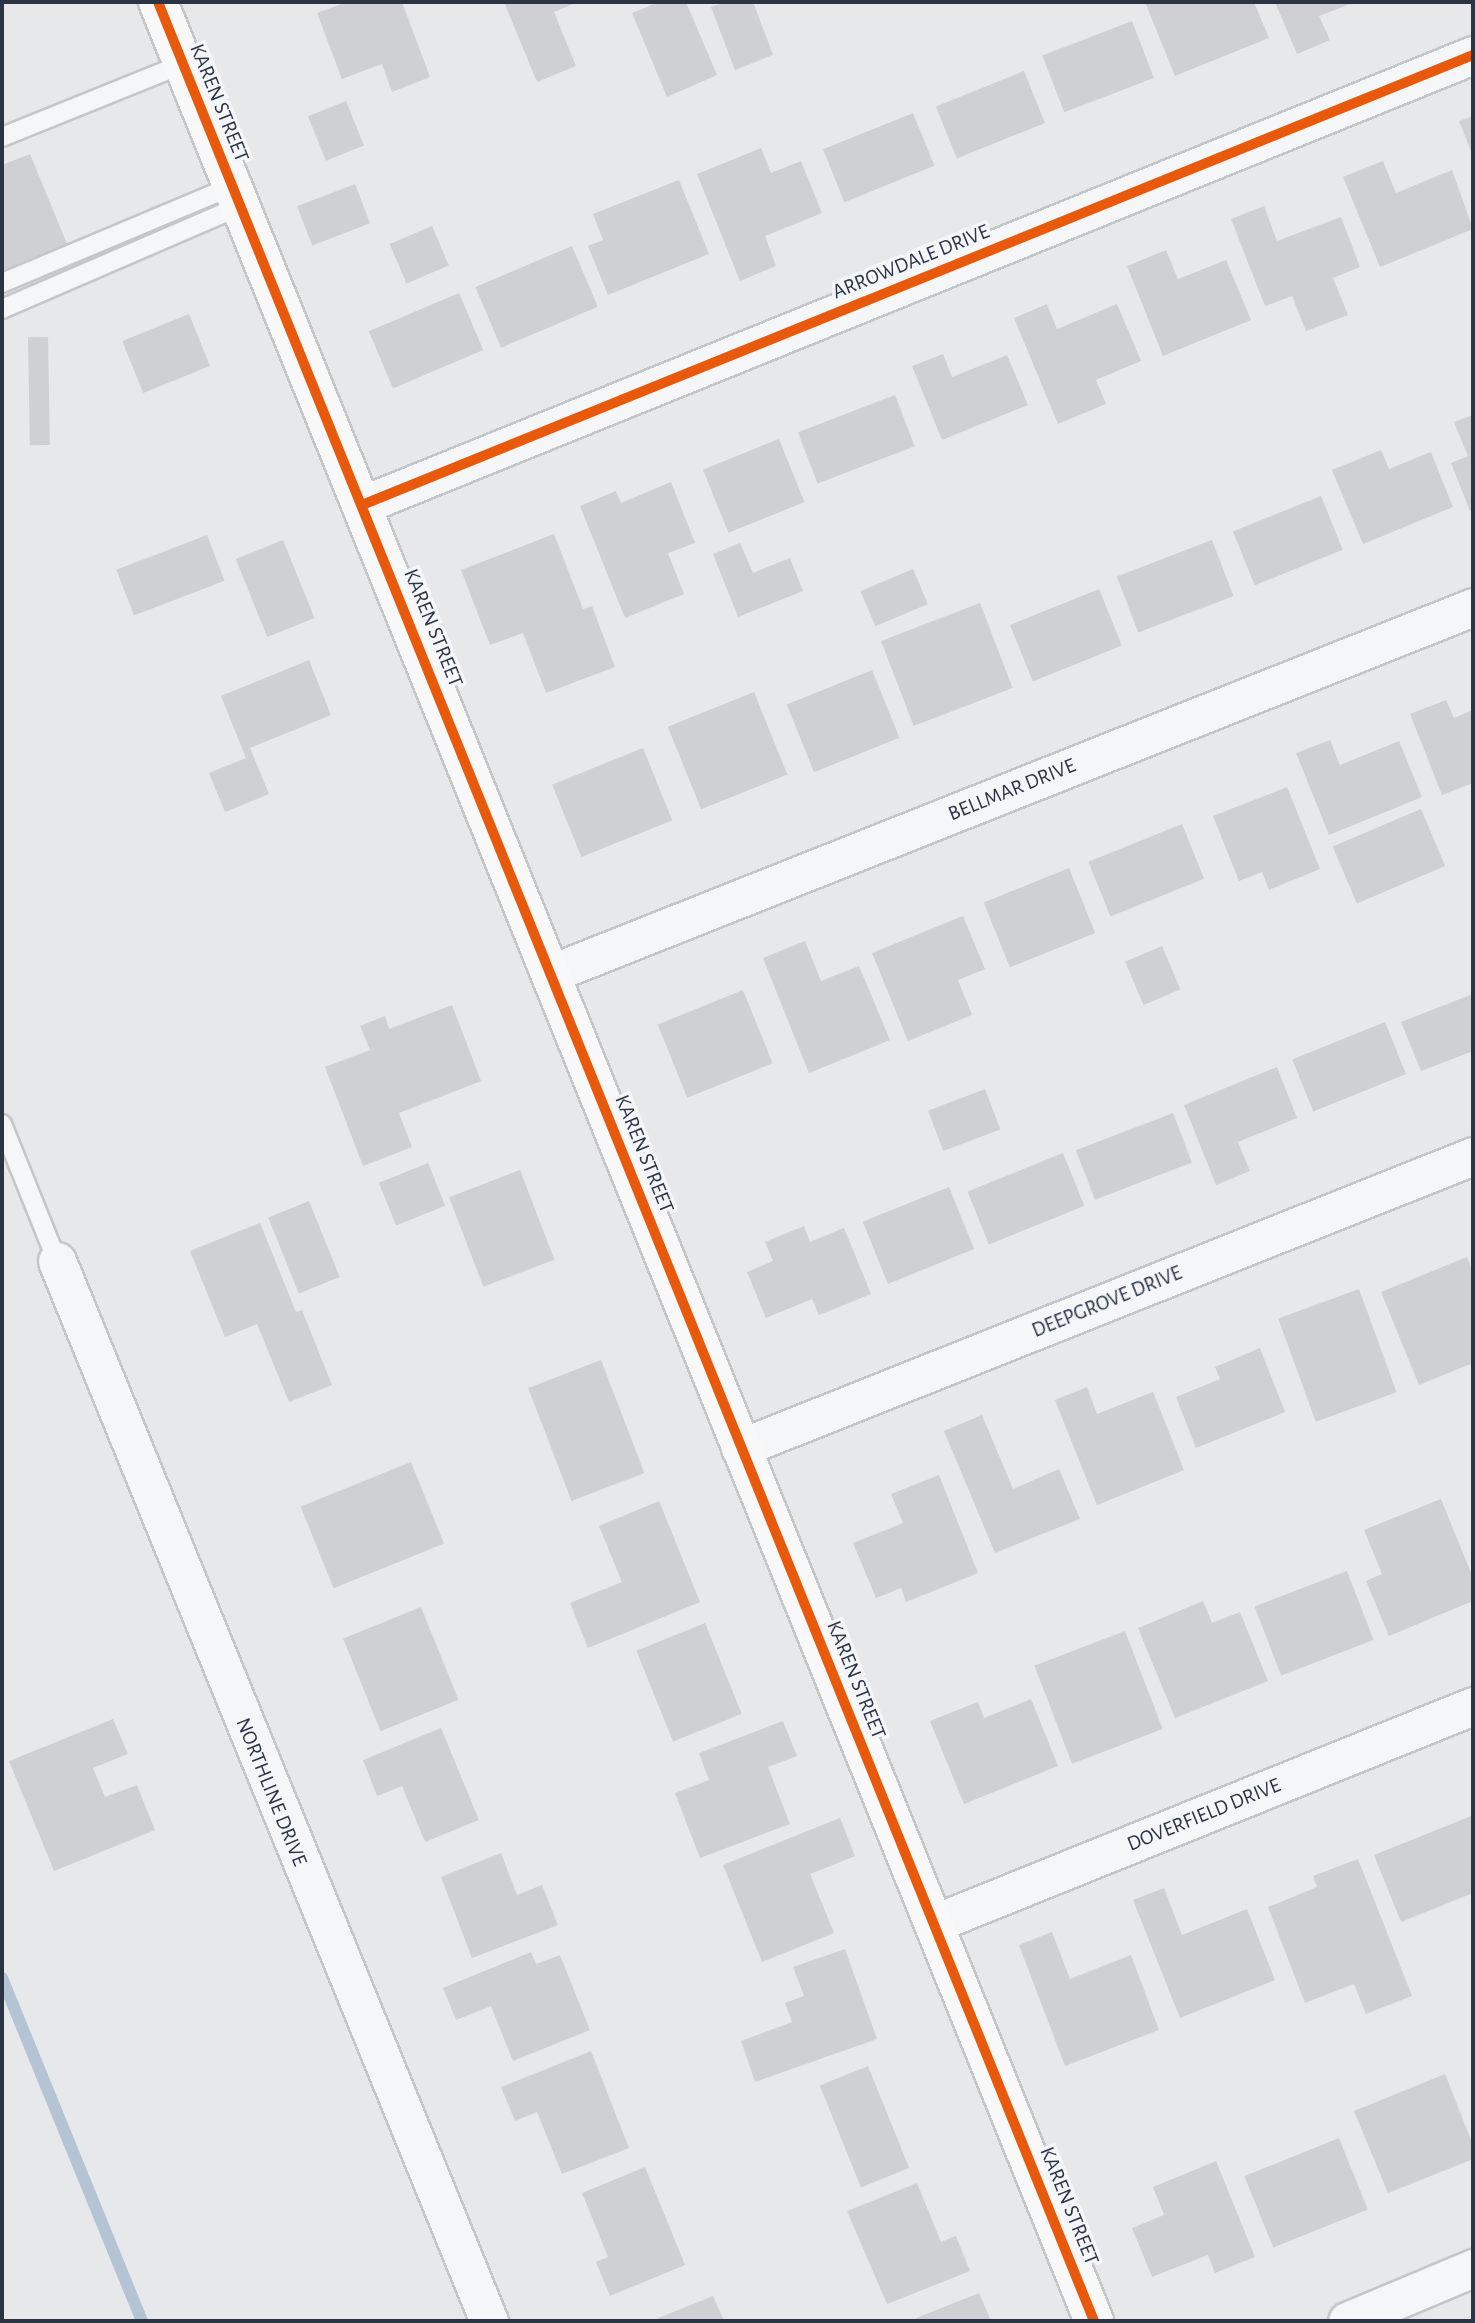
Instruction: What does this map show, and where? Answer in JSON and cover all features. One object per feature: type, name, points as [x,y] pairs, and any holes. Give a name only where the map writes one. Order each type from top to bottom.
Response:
[{"type":"street","name":"KAREN STREET","points":[[158,2],[1094,2321]]},
{"type":"street","name":"ARROWDALE DRIVE","points":[[362,505],[1473,55]]},
{"type":"street","name":"BELLMAR DRIVE","points":[[552,974],[1473,607]]},
{"type":"street","name":"DEEPGROVE DRIVE","points":[[740,1448],[1473,1156]]},
{"type":"street","name":"NORTHLINE DRIVE","points":[[57,1261],[489,2321]]},
{"type":"street","name":"DOVERFIELD DRIVE","points":[[935,1923],[1473,1706]]},
{"type":"street","points":[[1347,2321],[1473,2269]]},
{"type":"lane","points":[[2,137],[183,64]]},
{"type":"lane","points":[[2,283],[236,196]]},
{"type":"lane","points":[[2,309],[236,196]]},
{"type":"lane","points":[[2,1124],[57,1261]]},
{"type":"building","points":[[347,2],[402,2],[430,77],[392,92],[382,64],[342,79],[317,13]]},
{"type":"building","points":[[504,2],[578,2],[554,12],[576,66],[537,82]]},
{"type":"building","points":[[659,2],[686,2],[717,75],[667,97],[632,13]]},
{"type":"building","points":[[725,2],[753,2],[773,55],[735,70],[711,7]]},
{"type":"building","points":[[1145,2],[1254,2],[1269,38],[1175,76]]},
{"type":"building","points":[[1275,2],[1355,2],[1319,16],[1330,40],[1297,54]]},
{"type":"building","points":[[1132,21],[1154,78],[1064,112],[1042,55]]},
{"type":"building","points":[[1024,71],[1045,123],[957,159],[936,107]]},
{"type":"building","points":[[346,101],[364,146],[326,161],[308,116]]},
{"type":"building","points":[[913,113],[934,166],[844,202],[823,149]]},
{"type":"building","points":[[1473,116],[1473,156],[1459,121]]},
{"type":"building","points":[[761,148],[771,173],[801,161],[822,213],[765,236],[776,266],[740,281],[697,174]]},
{"type":"building","points":[[30,154],[67,244],[2,271],[2,165]]},
{"type":"building","points":[[1383,161],[1396,193],[1452,170],[1473,229],[1380,267],[1343,177]]},
{"type":"building","points":[[679,180],[709,254],[608,295],[588,246],[603,240],[593,214]]},
{"type":"building","points":[[355,184],[370,223],[312,245],[297,206]]},
{"type":"building","points":[[1264,206],[1277,241],[1341,217],[1360,267],[1333,278],[1348,315],[1306,331],[1292,296],[1265,306],[1231,219]]},
{"type":"building","points":[[432,226],[449,266],[406,284],[390,244]]},
{"type":"building","points":[[572,246],[598,307],[501,348],[475,287]]},
{"type":"building","points":[[1166,250],[1178,279],[1226,260],[1251,320],[1163,356],[1127,266]]},
{"type":"building","points":[[459,293],[483,350],[393,388],[369,331]]},
{"type":"building","points":[[1047,304],[1057,329],[1117,304],[1141,361],[1096,380],[1106,404],[1058,424],[1014,318]]},
{"type":"building","points":[[189,314],[210,366],[143,393],[122,341]]},
{"type":"building","points":[[28,337],[48,337],[50,445],[30,445]]},
{"type":"building","points":[[943,354],[952,377],[1007,355],[1028,405],[942,440],[912,366]]},
{"type":"building","points":[[895,395],[915,446],[818,484],[798,432]]},
{"type":"building","points":[[1473,415],[1473,509],[1470,511],[1451,463],[1468,456],[1454,422]]},
{"type":"building","points":[[779,439],[804,502],[728,533],[703,470]]},
{"type":"building","points":[[1381,450],[1389,469],[1431,452],[1453,507],[1363,544],[1332,470]]},
{"type":"building","points":[[671,482],[695,543],[668,553],[684,594],[625,618],[580,506],[616,491],[621,503]]},
{"type":"building","points":[[1321,496],[1343,550],[1255,585],[1233,532]]},
{"type":"building","points":[[554,534],[583,609],[592,606],[615,667],[546,693],[523,633],[490,645],[461,570]]},
{"type":"building","points":[[207,535],[225,581],[134,616],[116,570]]},
{"type":"building","points":[[283,540],[314,618],[267,637],[236,559]]},
{"type":"building","points":[[1212,540],[1234,596],[1138,633],[1117,577]]},
{"type":"building","points":[[740,543],[753,573],[790,558],[803,591],[738,617],[713,554]]},
{"type":"building","points":[[913,569],[928,604],[875,626],[861,591]]},
{"type":"building","points":[[1099,589],[1122,646],[1033,682],[1010,625]]},
{"type":"building","points":[[980,603],[1013,688],[914,726],[881,641]]},
{"type":"building","points":[[309,660],[331,715],[250,748],[269,794],[225,812],[209,773],[246,758],[221,696]]},
{"type":"building","points":[[872,670],[899,738],[814,772],[787,704]]},
{"type":"building","points":[[754,692],[787,775],[701,809],[668,727]]},
{"type":"building","points":[[1446,700],[1454,718],[1473,710],[1473,783],[1442,795],[1410,714]]},
{"type":"building","points":[[1330,740],[1340,765],[1399,741],[1422,797],[1329,835],[1296,753]]},
{"type":"building","points":[[643,748],[672,820],[581,857],[552,785]]},
{"type":"building","points":[[1287,787],[1320,869],[1269,890],[1262,872],[1239,881],[1213,816]]},
{"type":"building","points":[[1421,809],[1445,866],[1357,904],[1333,847]]},
{"type":"building","points":[[1182,824],[1204,879],[1110,917],[1088,862]]},
{"type":"building","points":[[1069,868],[1095,933],[1010,967],[984,902]]},
{"type":"building","points":[[963,916],[985,969],[958,980],[972,1015],[908,1041],[872,953]]},
{"type":"building","points":[[805,941],[821,981],[859,966],[890,1040],[809,1073],[763,958]]},
{"type":"building","points":[[1162,946],[1180,989],[1144,1005],[1125,962]]},
{"type":"building","points":[[743,990],[773,1063],[687,1098],[658,1024]]},
{"type":"building","points":[[1473,994],[1473,1051],[1421,1071],[1401,1022]]},
{"type":"building","points":[[452,1005],[481,1081],[399,1113],[412,1147],[363,1166],[325,1067],[370,1050],[360,1026],[385,1016],[389,1029]]},
{"type":"building","points":[[1385,1022],[1406,1074],[1313,1111],[1292,1059]]},
{"type":"building","points":[[1277,1067],[1297,1118],[1238,1142],[1250,1171],[1216,1185],[1184,1105]]},
{"type":"building","points":[[985,1089],[1000,1129],[943,1151],[928,1111]]},
{"type":"building","points":[[1173,1113],[1192,1162],[1095,1200],[1076,1150]]},
{"type":"building","points":[[1063,1153],[1084,1206],[989,1244],[968,1192]]},
{"type":"building","points":[[428,1163],[445,1206],[396,1226],[379,1183]]},
{"type":"building","points":[[520,1170],[554,1260],[483,1287],[449,1197]]},
{"type":"building","points":[[949,1187],[974,1249],[888,1284],[863,1222]]},
{"type":"building","points":[[309,1201],[340,1277],[299,1294],[268,1217]]},
{"type":"building","points":[[260,1223],[296,1312],[302,1310],[332,1385],[289,1402],[257,1324],[225,1337],[190,1251]]},
{"type":"building","points":[[804,1226],[810,1242],[844,1228],[871,1294],[819,1315],[812,1299],[766,1318],[747,1272],[773,1261],[765,1242]]},
{"type":"building","points":[[1467,1257],[1473,1272],[1473,1363],[1419,1385],[1381,1292]]},
{"type":"building","points":[[1359,1289],[1397,1392],[1316,1422],[1278,1318]]},
{"type":"building","points":[[1260,1348],[1285,1412],[1196,1448],[1176,1397],[1220,1379],[1215,1367]]},
{"type":"building","points":[[601,1360],[644,1473],[572,1501],[528,1388]]},
{"type":"building","points":[[1087,1387],[1097,1414],[1153,1392],[1184,1470],[1097,1505],[1055,1400]]},
{"type":"building","points":[[982,1415],[1013,1489],[1059,1469],[1080,1519],[995,1553],[944,1431]]},
{"type":"building","points":[[411,1462],[444,1544],[334,1588],[301,1507]]},
{"type":"building","points":[[939,1475],[978,1573],[906,1602],[901,1588],[876,1598],[853,1543],[903,1523],[891,1494]]},
{"type":"building","points":[[1441,1499],[1473,1578],[1473,1601],[1389,1636],[1366,1581],[1382,1574],[1364,1530]]},
{"type":"building","points":[[659,1501],[700,1602],[588,1648],[570,1603],[622,1582],[599,1526]]},
{"type":"building","points":[[1347,1571],[1374,1640],[1281,1676],[1255,1606]]},
{"type":"building","points":[[1203,1601],[1212,1623],[1240,1612],[1268,1681],[1175,1718],[1138,1628]]},
{"type":"building","points":[[421,1607],[458,1700],[381,1731],[343,1638]]},
{"type":"building","points":[[705,1623],[742,1714],[673,1742],[636,1651]]},
{"type":"building","points":[[1125,1631],[1163,1729],[1072,1764],[1034,1666]]},
{"type":"building","points":[[1031,1699],[1058,1766],[964,1804],[930,1721],[978,1702],[984,1718]]},
{"type":"building","points":[[113,1719],[128,1754],[93,1768],[105,1797],[137,1785],[155,1830],[54,1871],[9,1761]]},
{"type":"building","points":[[783,1721],[797,1756],[768,1767],[790,1824],[700,1858],[675,1793],[709,1780],[699,1753]]},
{"type":"building","points":[[441,1728],[479,1820],[425,1842],[402,1786],[377,1796],[363,1760]]},
{"type":"building","points":[[1471,1816],[1473,1893],[1401,1922],[1374,1855]]},
{"type":"building","points":[[840,1818],[855,1856],[810,1874],[834,1933],[762,1962],[723,1865]]},
{"type":"building","points":[[501,1853],[517,1895],[542,1885],[558,1925],[472,1958],[441,1877]]},
{"type":"building","points":[[1358,1859],[1412,1996],[1366,2014],[1354,1984],[1305,2003],[1268,1907],[1317,1887],[1313,1876]]},
{"type":"building","points":[[1164,1888],[1182,1935],[1247,1909],[1275,1980],[1180,2018],[1133,1900]]},
{"type":"building","points":[[1052,1932],[1070,1979],[1131,1955],[1159,2030],[1065,2066],[1019,1945]]},
{"type":"building","points":[[845,1949],[877,2039],[755,2082],[741,2041],[792,2022],[785,2003],[804,1996],[793,1967]]},
{"type":"building","points":[[531,1952],[536,1964],[560,1955],[590,2030],[513,2061],[491,2006],[456,2020],[443,1988]]},
{"type":"building","points":[[591,2051],[629,2148],[562,2174],[537,2112],[515,2121],[501,2087]]},
{"type":"building","points":[[868,2066],[909,2168],[861,2187],[820,2085]]},
{"type":"building","points":[[1445,2074],[1473,2145],[1473,2159],[1388,2193],[1354,2111]]},
{"type":"building","points":[[1339,2138],[1368,2209],[1273,2248],[1244,2176]]},
{"type":"building","points":[[1216,2161],[1255,2257],[1215,2273],[1208,2255],[1152,2277],[1132,2228],[1164,2215],[1153,2187]]},
{"type":"building","points":[[645,2167],[685,2265],[610,2296],[596,2262],[608,2257],[582,2193]]},
{"type":"building","points":[[917,2183],[941,2242],[956,2236],[970,2271],[887,2304],[847,2211]]},
{"type":"building","points":[[979,2293],[991,2321],[917,2321],[916,2318]]},
{"type":"building","points":[[713,2296],[724,2321],[651,2321]]},
{"type":"waterway","points":[[2,1978],[142,2321]]},
{"type":"cycle path","points":[[158,2],[1094,2321]]},
{"type":"cycle path","points":[[362,505],[1473,55]]}]
